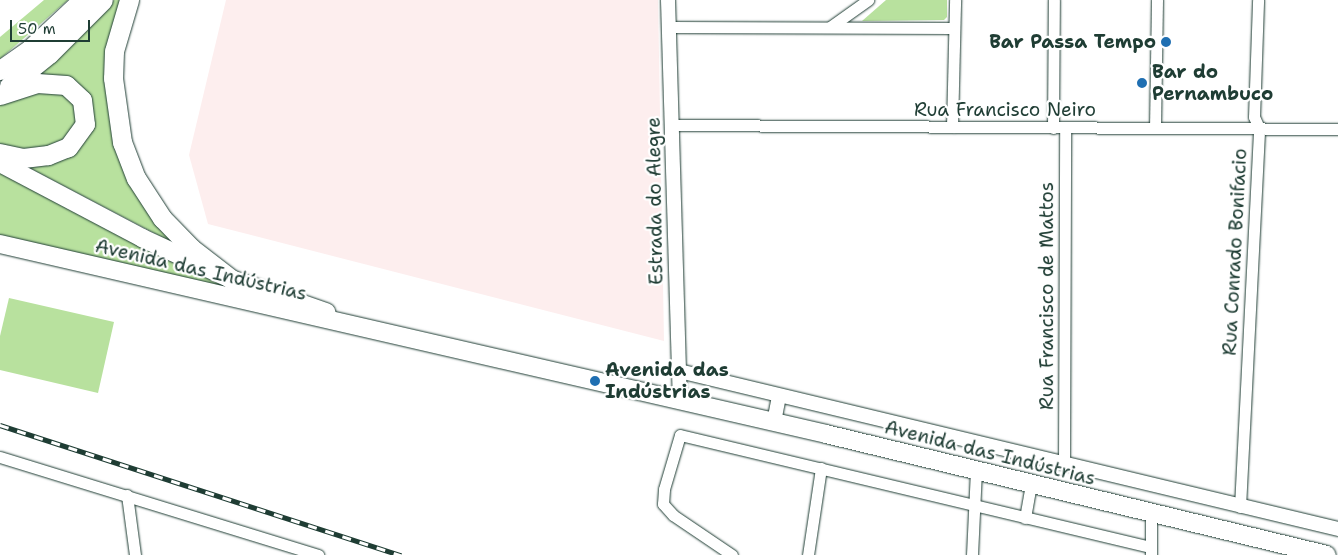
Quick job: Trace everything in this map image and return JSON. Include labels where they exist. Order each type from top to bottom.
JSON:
[{"type":"highway","points":[[0,70],[30,49],[82,0]]},
{"type":"highway","points":[[0,94],[49,54],[103,0]]},
{"type":"highway","points":[[129,0],[114,51],[113,78],[122,142],[136,178],[162,218],[191,248],[231,279]]},
{"type":"highway","points":[[0,94],[37,83],[66,85],[82,100],[85,124],[68,147],[48,155],[23,158],[0,153]]},
{"type":"main road","points":[[0,163],[142,238],[231,279],[384,332]]},
{"type":"main road","name":"Avenida das Indústrias","points":[[0,244],[331,323],[384,332],[774,422],[1151,515],[1327,555]]},
{"type":"street","points":[[668,4],[680,0]]},
{"type":"street","points":[[830,27],[868,0]]},
{"type":"street","points":[[952,127],[954,0]]},
{"type":"street","points":[[1053,128],[1054,0]]},
{"type":"street","points":[[1155,128],[1157,0]]},
{"type":"street","name":"Rua Conrado Bonifacio","points":[[1240,507],[1259,128],[1254,117],[1258,0]]},
{"type":"street","name":"Estrada do Alegre","points":[[668,4],[680,400]]},
{"type":"street","points":[[669,27],[954,28]]},
{"type":"street","name":"Rua Francisco Neiro","points":[[672,125],[1338,129]]},
{"type":"street","name":"Rua Francisco de Mattos","points":[[1064,464],[1065,128]]},
{"type":"street","name":"Avenida das Indústrias","points":[[679,371],[1338,529]]},
{"type":"street","points":[[774,422],[779,396]]},
{"type":"street","points":[[732,555],[673,515],[663,504],[664,489],[680,435],[1025,518],[1151,551],[1151,515]]},
{"type":"street","points":[[0,457],[318,555]]},
{"type":"street","points":[[808,555],[821,468]]},
{"type":"street","points":[[972,555],[976,471]]},
{"type":"street","points":[[1025,518],[1031,485]]},
{"type":"street","points":[[127,495],[135,555]]},
{"type":"shaded area","points":[[226,0],[658,0],[664,341],[208,224],[189,155]]},
{"type":"green space","points":[[44,0],[68,0],[0,59],[0,37]]},
{"type":"green space","points":[[114,0],[123,0],[110,112],[177,245],[14,160],[71,150],[86,93],[32,78]]},
{"type":"green space","points":[[886,0],[947,0],[947,17],[944,20],[862,21]]},
{"type":"green space","points":[[28,91],[63,92],[73,100],[77,125],[65,141],[30,151],[0,145],[0,104]]},
{"type":"green space","points":[[0,168],[273,298],[0,236]]},
{"type":"green space","points":[[9,298],[114,322],[98,393],[0,370],[0,336]]},
{"type":"railway","points":[[0,425],[401,555]]},
{"type":"place","name":"Bar Passa Tempo","points":[[1166,42]]},
{"type":"place","name":"Bar do Pernambuco","points":[[1142,83]]},
{"type":"place","name":"Avenida das Indústrias","points":[[595,381]]}]
